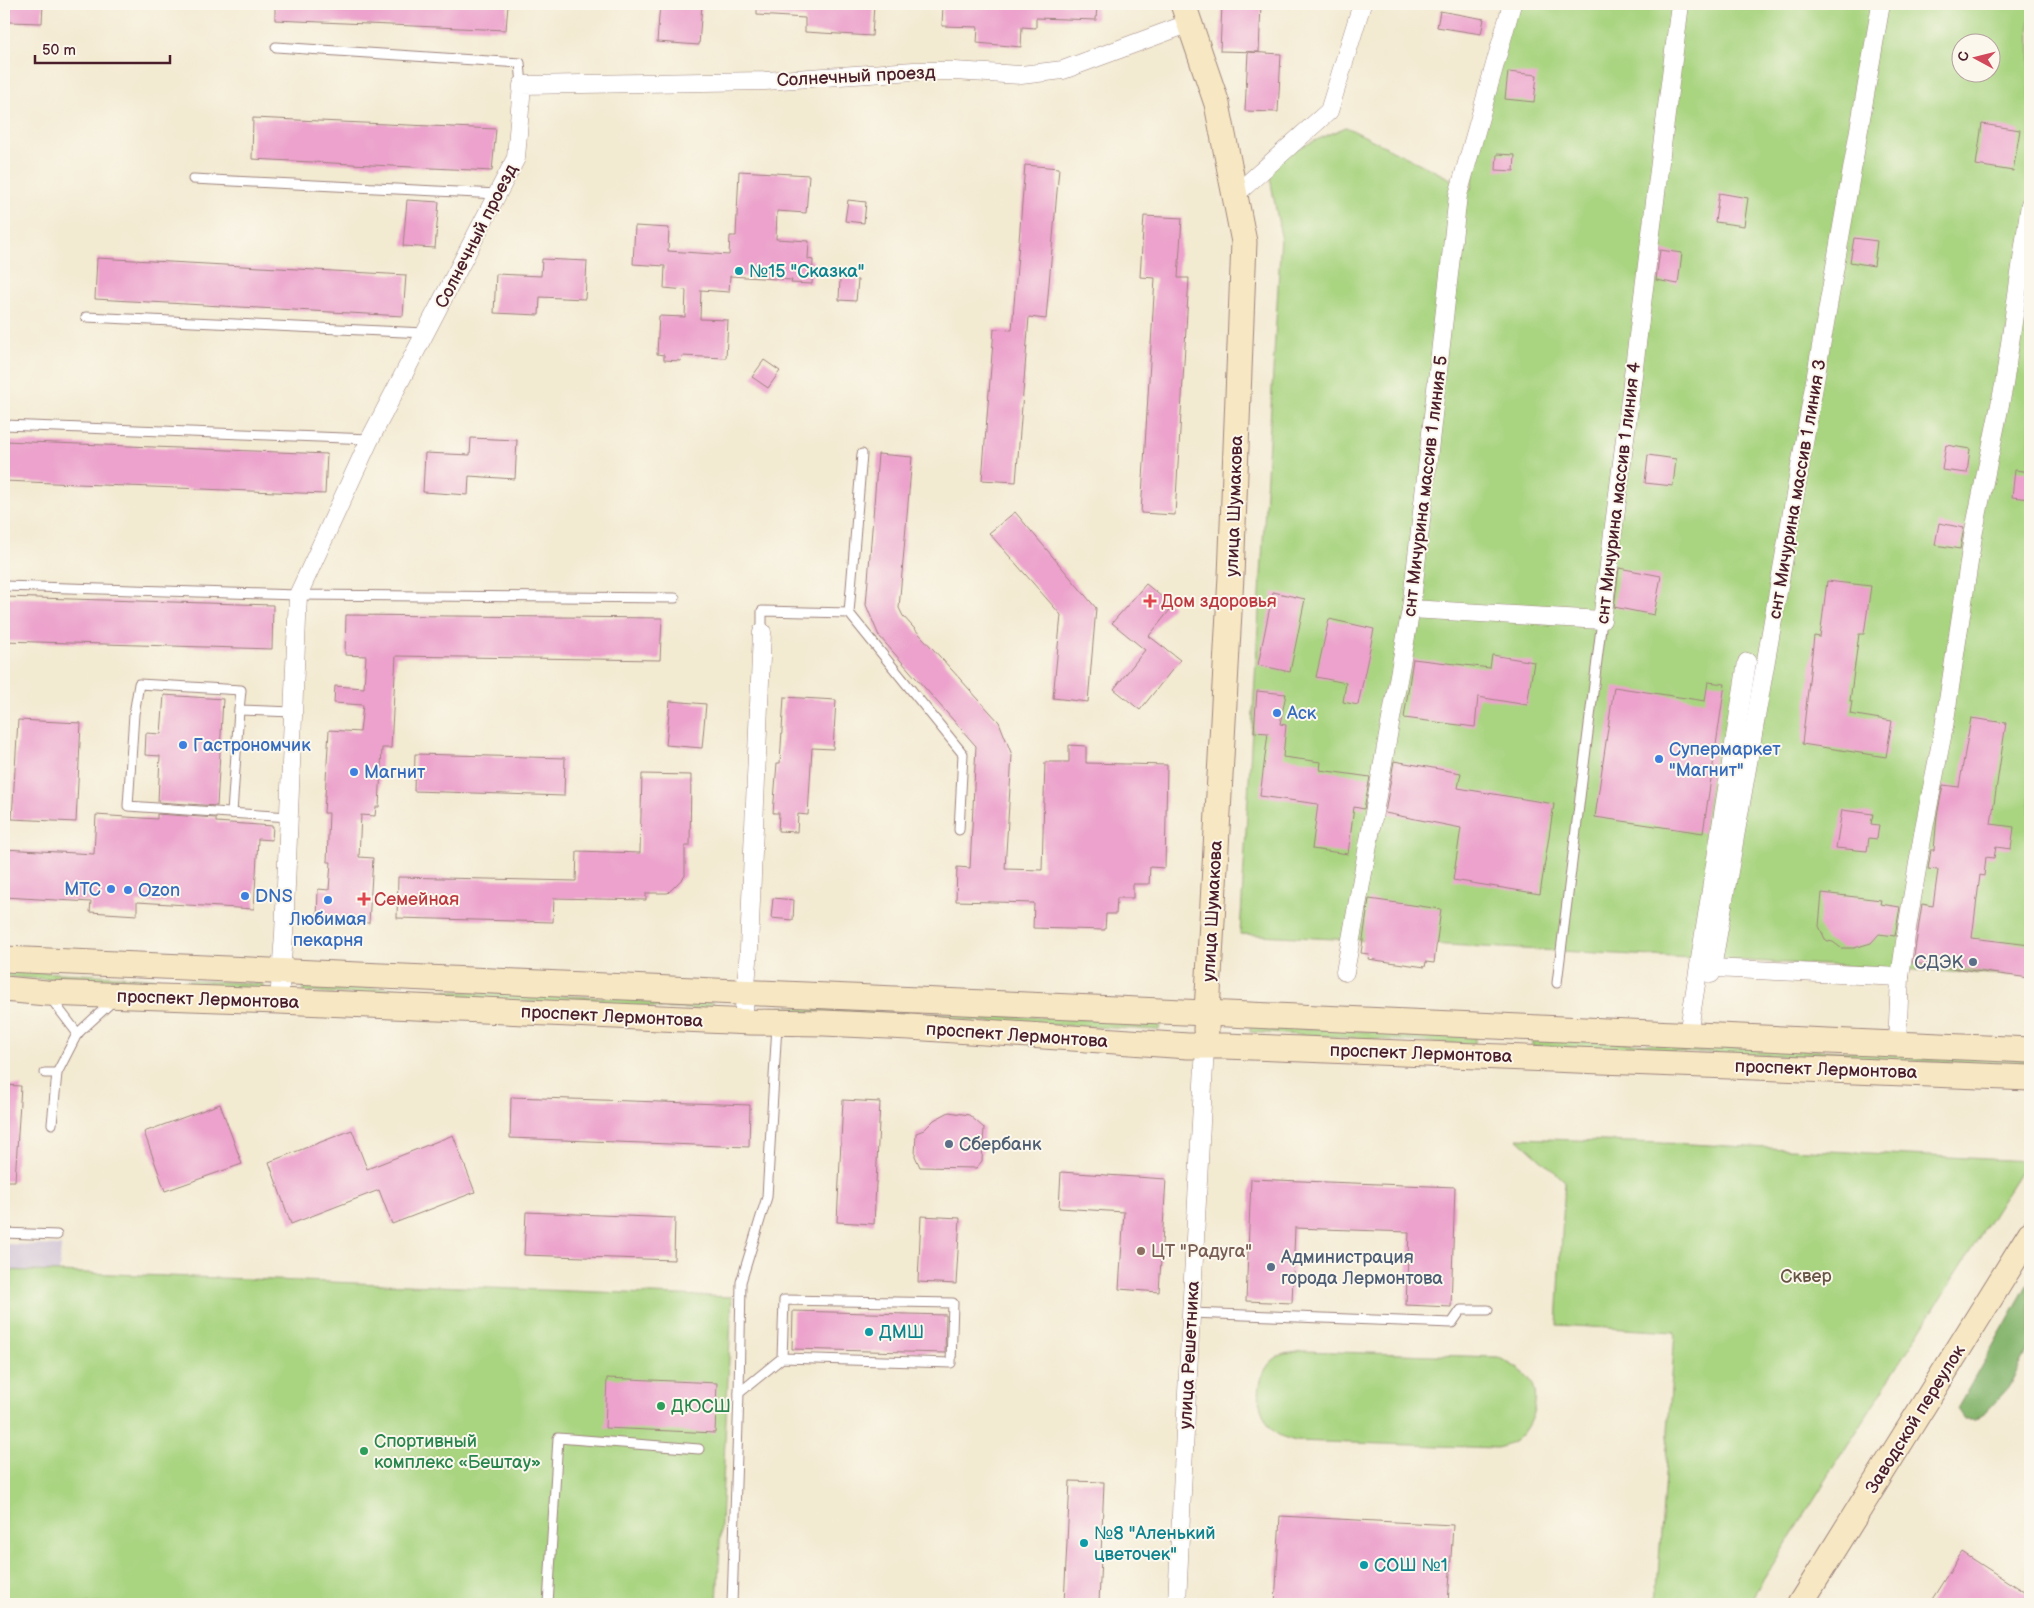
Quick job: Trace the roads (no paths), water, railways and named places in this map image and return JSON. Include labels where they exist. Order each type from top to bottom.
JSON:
[{"type":"street","points":[[1235,195],[1329,111],[1362,4]]},
{"type":"street","name":"снт Мичурина массив 1 линия 5","points":[[1345,972],[1411,609],[1458,195],[1512,4]]},
{"type":"street","name":"снт Мичурина массив 1 линия 4","points":[[1602,620],[1680,4]]},
{"type":"street","name":"снт Мичурина массив 1 линия 3","points":[[1881,4],[1712,971],[1900,977]]},
{"type":"street","name":"улица Шумакова","points":[[1186,13],[1217,104],[1244,242],[1231,576],[1205,1046]]},
{"type":"street","name":"Солнечный проезд","points":[[279,1001],[298,595],[370,439],[516,158],[522,85],[765,81],[914,71],[1021,75],[1063,70],[1186,13]]},
{"type":"street","points":[[1898,1044],[1900,977],[1924,828],[1944,726],[1973,536],[2004,385],[2030,204]]},
{"type":"street","points":[[1411,609],[1602,620]]},
{"type":"street","points":[[743,1021],[746,992],[762,632]]},
{"type":"street","points":[[1688,1035],[1747,662]]},
{"type":"street","name":"проспект Лермонтова","points":[[4,959],[2030,1050]]},
{"type":"street","name":"проспект Лермонтова","points":[[4,989],[46,993],[910,1028],[1205,1046],[1462,1054],[2030,1078]]},
{"type":"street","name":"улица Решетника","points":[[1177,1604],[1205,1046]]},
{"type":"street","name":"Заводской переулок","points":[[1800,1604],[2030,1234]]},
{"type":"lane","points":[[276,46],[520,62],[522,85]]},
{"type":"lane","points":[[193,179],[498,194]]},
{"type":"lane","points":[[86,317],[425,333]]},
{"type":"lane","points":[[4,425],[370,439]]},
{"type":"lane","points":[[862,454],[849,613],[963,754],[959,830]]},
{"type":"lane","points":[[4,586],[298,595],[675,598]]},
{"type":"lane","points":[[762,632],[762,611],[849,613]]},
{"type":"lane","name":"снт Мичурина массив 1 линия 4","points":[[1557,983],[1602,620]]},
{"type":"lane","points":[[232,813],[241,690],[139,684],[134,714],[128,806],[289,818]]},
{"type":"lane","points":[[239,710],[293,712]]},
{"type":"lane","points":[[46,993],[78,1034]]},
{"type":"lane","points":[[52,1124],[58,1072],[78,1034],[119,996]]},
{"type":"lane","points":[[732,1604],[741,1282],[767,1197],[777,1022]]},
{"type":"lane","points":[[45,1073],[58,1072]]},
{"type":"lane","points":[[4,1233],[56,1235]]},
{"type":"lane","points":[[739,1393],[782,1358],[951,1363],[953,1303],[784,1300],[782,1358]]},
{"type":"lane","points":[[1191,1313],[1452,1322],[1461,1310],[1488,1310]]},
{"type":"lane","points":[[548,1604],[558,1438],[699,1449]]},
{"type":"place","name":"№15 \"Сказка\"","points":[[739,271]]},
{"type":"place","name":"Дом здоровья","points":[[1150,601]]},
{"type":"place","name":"Аск","points":[[1277,713]]},
{"type":"place","name":"Гастрономчик","points":[[183,745]]},
{"type":"place","name":"Супермаркет \"Магнит\"","points":[[1659,759]]},
{"type":"place","name":"Магнит","points":[[354,772]]},
{"type":"place","name":"МТС","points":[[111,889]]},
{"type":"place","name":"Ozon","points":[[128,890]]},
{"type":"place","name":"DNS","points":[[245,896]]},
{"type":"place","name":"Семейная","points":[[364,899]]},
{"type":"place","name":"Любимая пекарня","points":[[328,900]]},
{"type":"place","name":"СДЭК","points":[[1973,962]]},
{"type":"place","name":"Сбербанк","points":[[949,1144]]},
{"type":"place","name":"ЦТ \"Радуга\"","points":[[1141,1251]]},
{"type":"place","name":"Администрация города Лермонтова","points":[[1271,1267]]},
{"type":"place","name":"ДМШ","points":[[869,1332]]},
{"type":"place","name":"ДЮСШ","points":[[661,1406]]},
{"type":"place","name":"Спортивный комплекс «Бештау»","points":[[364,1451]]},
{"type":"place","name":"№8 \"Аленький цветочек\"","points":[[1084,1543]]},
{"type":"place","name":"СОШ №1","points":[[1364,1565]]},
{"type":"park label","name":"Сквер","points":[[1806,1276]]}]
